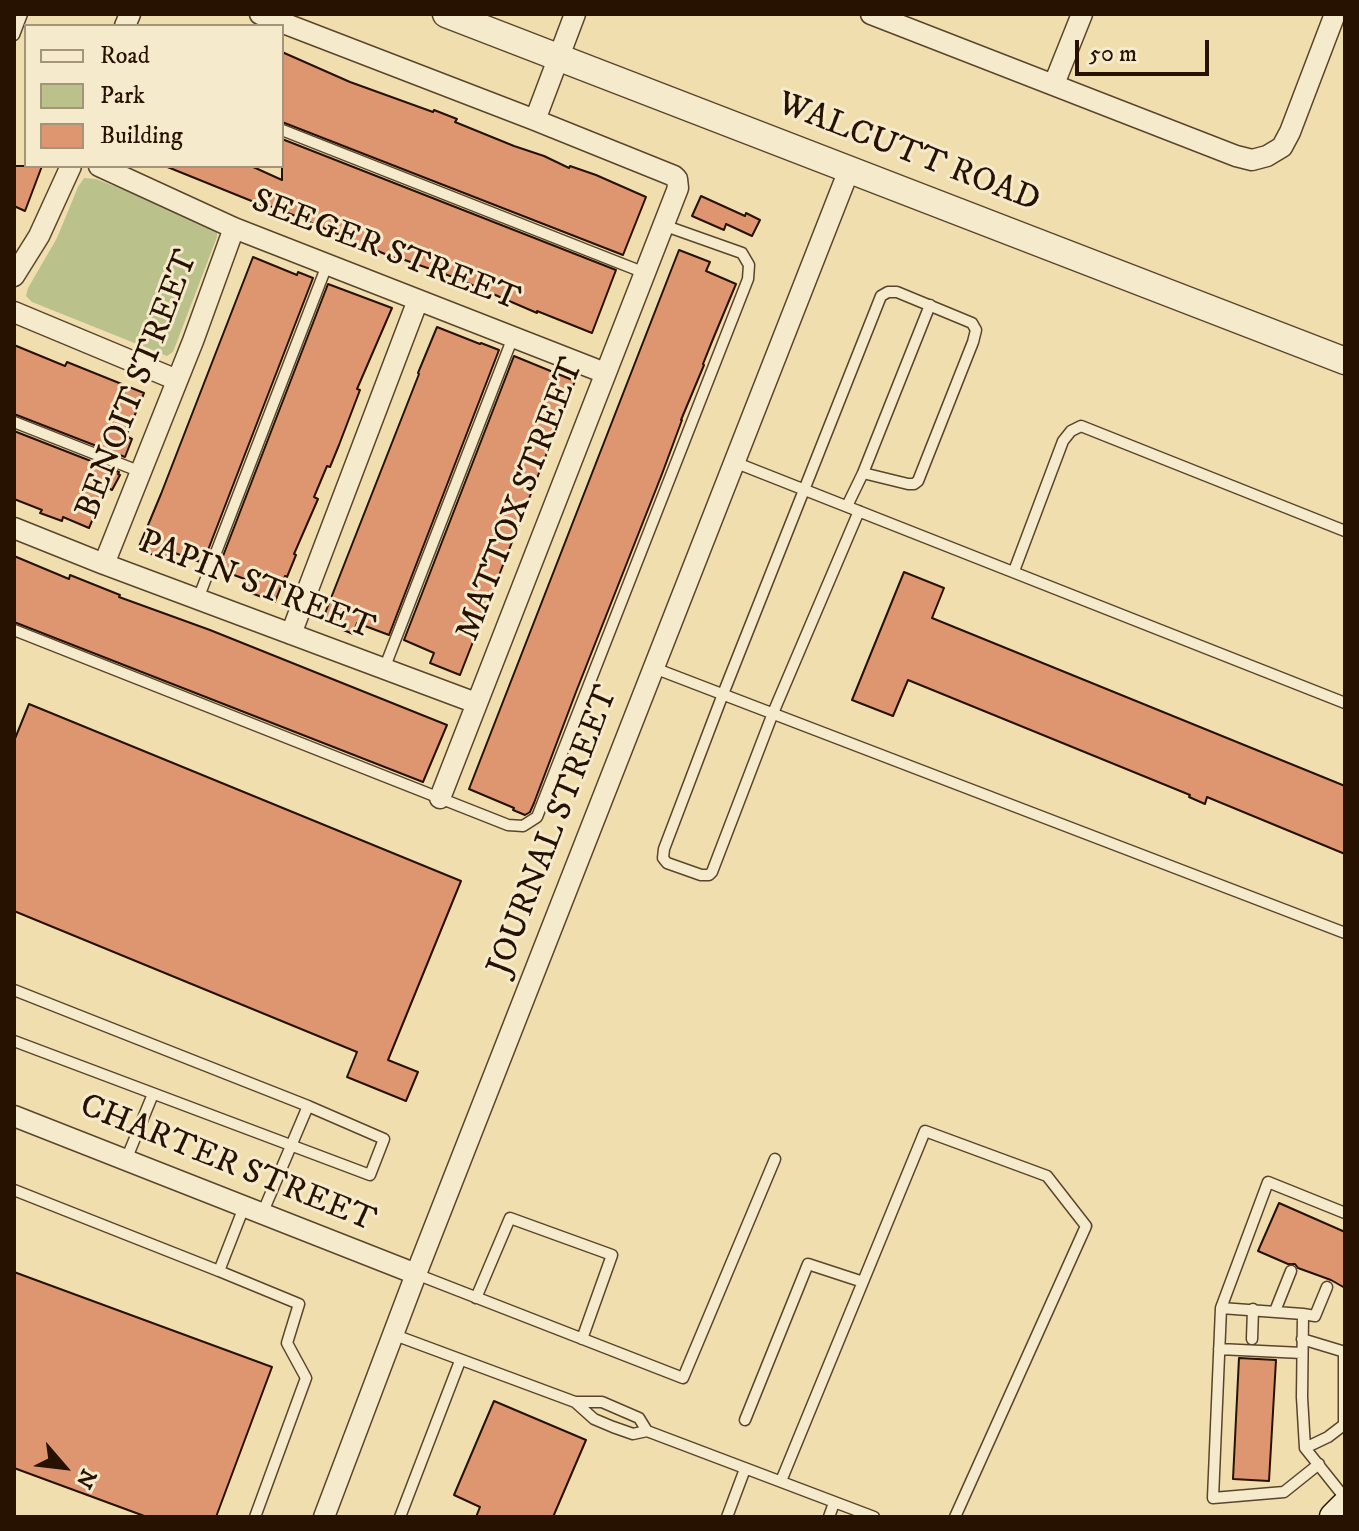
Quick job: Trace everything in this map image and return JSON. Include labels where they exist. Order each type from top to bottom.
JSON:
[{"type":"main road","points":[[1334,1517],[1345,1506]]},
{"type":"street","name":"MATTOX STREET","points":[[260,14],[535,120],[677,179],[678,188],[440,798]]},
{"type":"street","name":"WALCUTT ROAD","points":[[446,14],[1345,361]]},
{"type":"street","points":[[535,120],[575,14]]},
{"type":"street","points":[[871,14],[1252,160],[1282,147],[1335,14]]},
{"type":"street","points":[[1054,84],[1082,14]]},
{"type":"street","points":[[14,276],[39,236],[70,168]]},
{"type":"street","name":"SEEGER STREET","points":[[103,168],[234,228],[605,373]]},
{"type":"street","name":"JOURNAL STREET","points":[[324,1517],[392,1334],[849,170]]},
{"type":"street","name":"BENOIT STREET","points":[[104,564],[234,228]]},
{"type":"street","points":[[291,634],[418,300]]},
{"type":"street","points":[[14,312],[177,380]]},
{"type":"street","name":"PAPIN STREET","points":[[14,528],[476,703]]},
{"type":"street","name":"CHARTER STREET","points":[[14,1116],[416,1274]]},
{"type":"lane","points":[[14,35],[22,14]]},
{"type":"lane","points":[[284,131],[645,273]]},
{"type":"lane","points":[[14,630],[508,825],[523,826],[537,817],[748,279],[749,265],[742,253],[663,225]]},
{"type":"lane","points":[[198,599],[327,265]]},
{"type":"lane","points":[[859,511],[773,713],[712,872],[701,875],[667,863],[663,858],[664,849],[881,296],[897,292],[972,323],[976,330],[918,481],[908,484],[863,473]]},
{"type":"lane","points":[[847,506],[930,305]]},
{"type":"lane","points":[[384,669],[513,337]]},
{"type":"lane","points":[[14,422],[141,472]]},
{"type":"lane","points":[[1014,571],[1063,441],[1071,431],[1081,426],[1345,531]]},
{"type":"lane","points":[[734,462],[1345,703]]},
{"type":"lane","points":[[654,668],[1345,933]]},
{"type":"lane","points":[[14,990],[384,1139],[370,1175],[14,1041]]},
{"type":"lane","points":[[126,1160],[153,1094]]},
{"type":"lane","points":[[219,1271],[293,1145],[308,1106]]},
{"type":"lane","points":[[781,1481],[925,1131],[1047,1176],[1086,1226],[955,1517]]},
{"type":"lane","points":[[416,1274],[683,1378],[775,1159]]},
{"type":"lane","points":[[1319,1464],[1284,1492],[1213,1498],[1221,1308],[1268,1182],[1345,1213]]},
{"type":"lane","points":[[14,1190],[299,1304],[287,1343],[306,1378],[255,1517]]},
{"type":"lane","points":[[476,1298],[510,1218],[612,1255],[582,1339]]},
{"type":"lane","points":[[745,1420],[808,1264],[863,1282]]},
{"type":"lane","points":[[1275,1311],[1291,1271]]},
{"type":"lane","points":[[1221,1308],[1315,1316],[1327,1287]]},
{"type":"lane","points":[[1252,1339],[1253,1309]]},
{"type":"lane","points":[[1303,1314],[1305,1448],[1345,1498]]},
{"type":"lane","points":[[392,1334],[575,1402],[602,1402],[639,1418],[647,1431]]},
{"type":"lane","points":[[1302,1339],[1344,1352],[1338,1371],[1338,1396],[1344,1424],[1328,1437],[1305,1448]]},
{"type":"lane","points":[[1219,1349],[1302,1353]]},
{"type":"lane","points":[[400,1517],[460,1361]]},
{"type":"lane","points":[[1302,1371],[1315,1371]]},
{"type":"lane","points":[[1302,1397],[1315,1396]]},
{"type":"lane","points":[[575,1402],[594,1419],[613,1427],[633,1434],[647,1431],[874,1517]]},
{"type":"lane","points":[[727,1517],[745,1469]]},
{"type":"lane","points":[[829,1517],[834,1503]]},
{"type":"green space","points":[[84,178],[96,179],[211,224],[217,230],[173,352],[167,356],[32,302],[26,296]]},
{"type":"building","points":[[284,53],[350,82],[434,110],[457,119],[455,122],[646,197],[623,255],[284,123]]},
{"type":"building","points":[[284,140],[616,270],[592,333],[170,168],[255,168],[282,180]]},
{"type":"building","points":[[14,166],[41,168],[25,211],[14,206]]},
{"type":"building","points":[[701,196],[760,220],[752,236],[726,224],[724,230],[692,216]]},
{"type":"building","points":[[679,250],[710,262],[706,271],[736,284],[534,803],[525,815],[469,789]]},
{"type":"building","points":[[253,257],[297,275],[298,272],[313,278],[203,563],[172,552],[169,561],[138,549]]},
{"type":"building","points":[[328,284],[392,308],[357,389],[360,390],[330,467],[327,466],[314,497],[318,499],[275,602],[246,591],[250,581],[218,569]]},
{"type":"building","points":[[437,327],[499,350],[389,635],[357,623],[353,634],[322,621]]},
{"type":"building","points":[[14,345],[65,366],[67,362],[144,393],[126,436],[132,439],[125,457],[14,414]]},
{"type":"building","points":[[514,356],[575,381],[460,675],[430,663],[434,653],[404,640]]},
{"type":"building","points":[[14,431],[119,472],[112,490],[106,487],[89,528],[63,517],[62,521],[40,513],[42,510],[14,499]]},
{"type":"building","points":[[14,556],[69,579],[70,575],[447,725],[423,782],[14,622]]},
{"type":"building","points":[[904,572],[944,588],[932,618],[1345,786],[1345,854],[1207,797],[1205,804],[1190,795],[908,680],[893,716],[852,700]]},
{"type":"building","points":[[29,704],[461,881],[388,1060],[418,1072],[406,1101],[347,1077],[357,1052],[14,911],[14,741]]},
{"type":"building","points":[[1279,1203],[1345,1232],[1345,1288],[1295,1264],[1258,1251]]},
{"type":"building","points":[[14,1272],[272,1367],[216,1517],[147,1517],[14,1468]]},
{"type":"building","points":[[1239,1358],[1276,1360],[1269,1481],[1233,1479]]},
{"type":"building","points":[[494,1401],[586,1440],[553,1517],[476,1517],[480,1507],[454,1495]]}]
